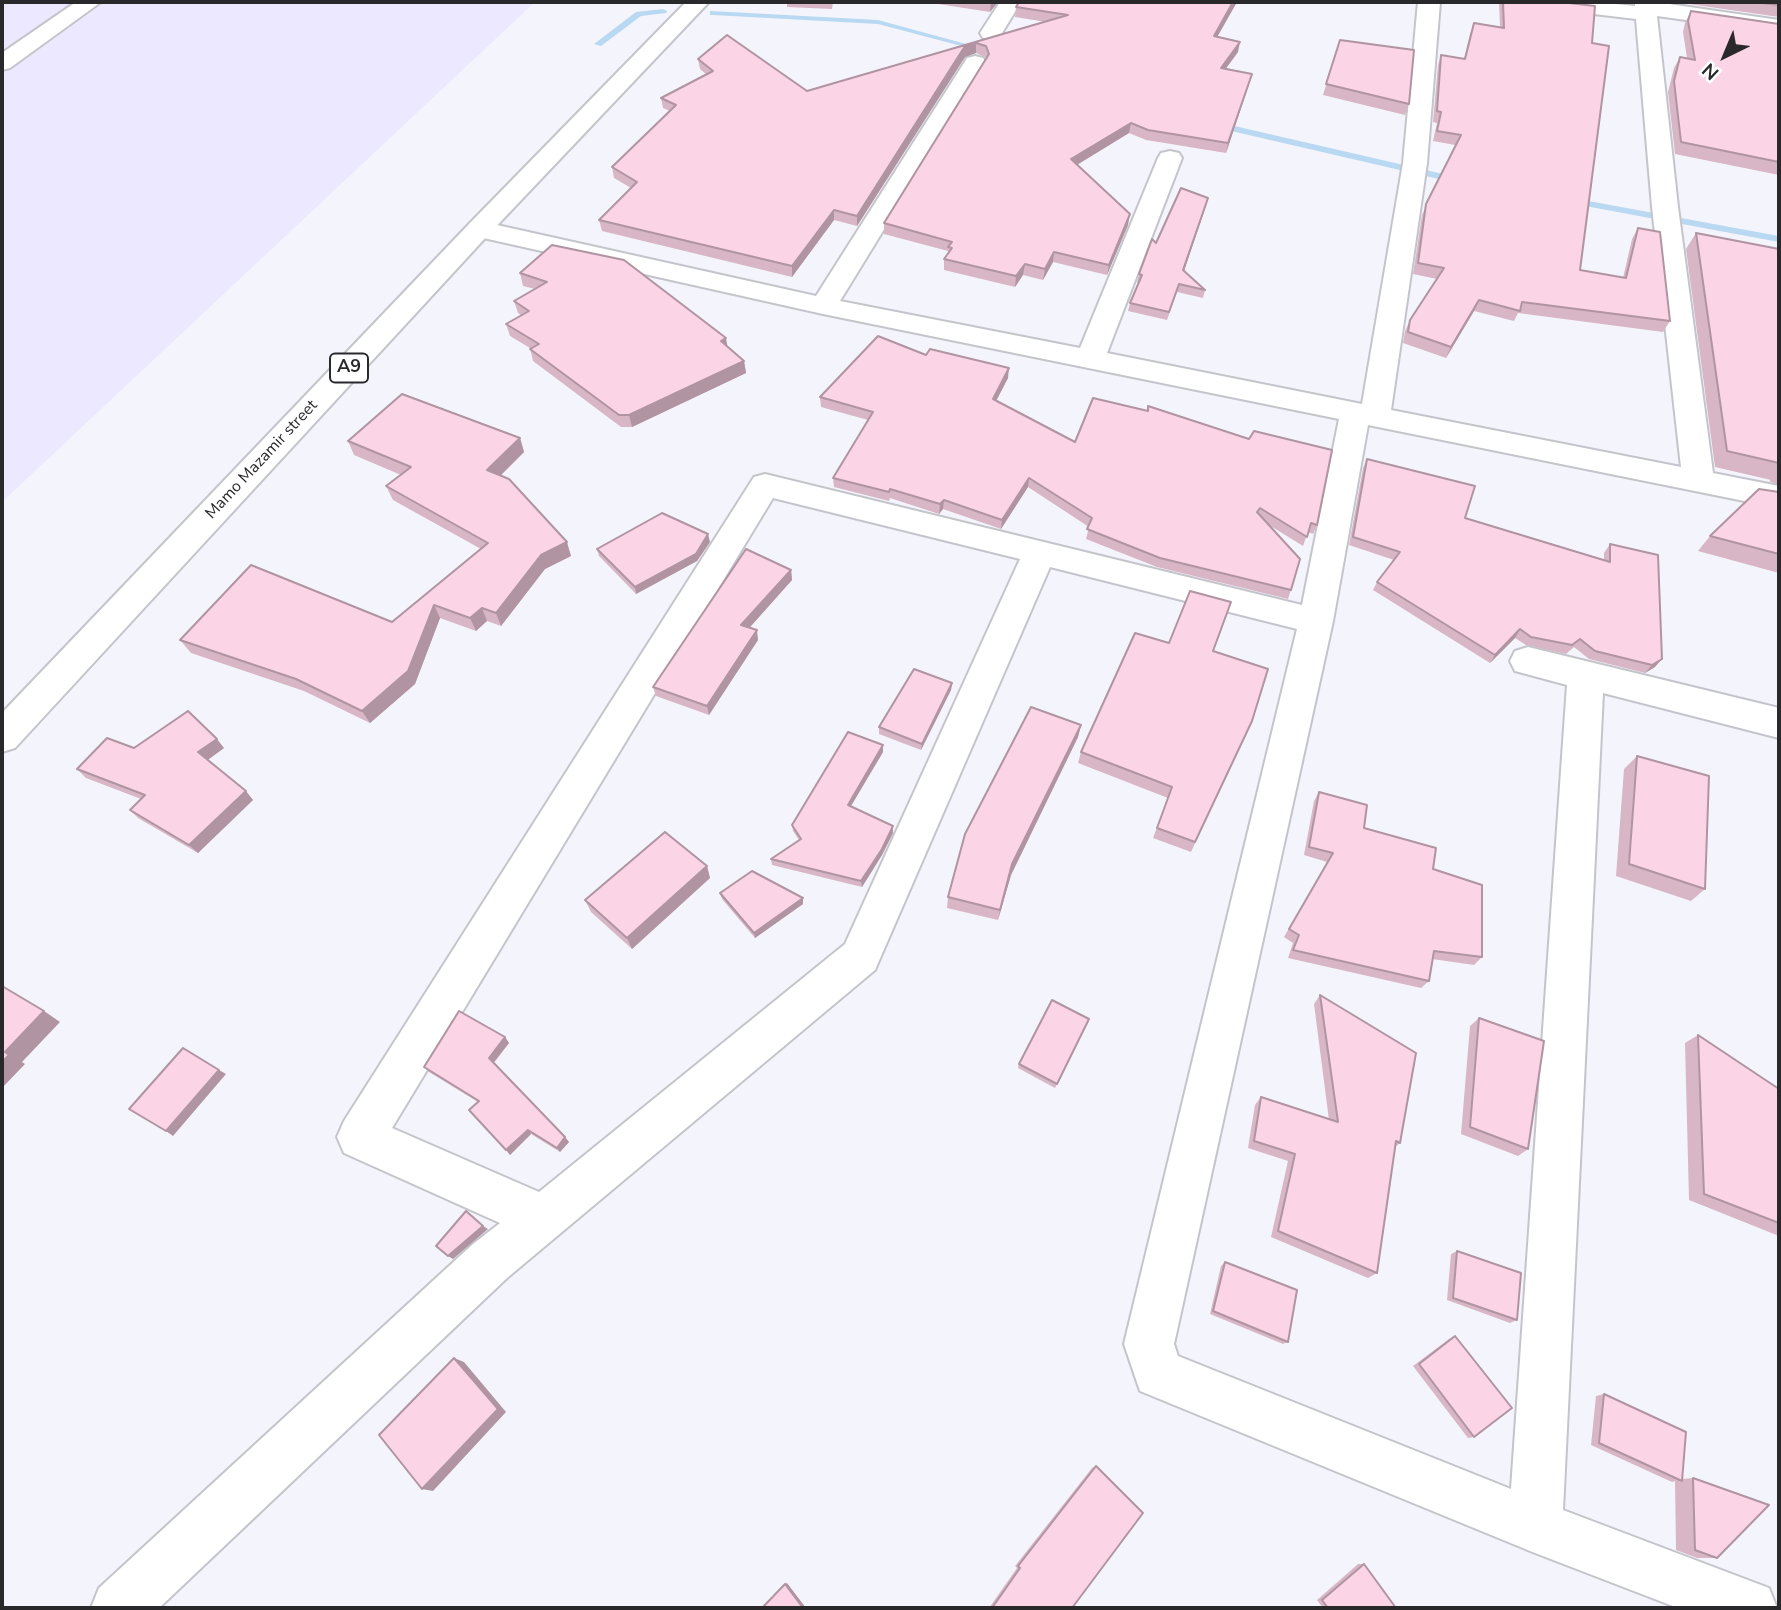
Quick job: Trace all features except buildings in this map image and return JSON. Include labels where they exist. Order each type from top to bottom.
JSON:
[{"type":"street","points":[[2,63],[90,2]]},
{"type":"street","name":"Mamo Mazamir street","points":[[2,737],[479,229],[698,2]]},
{"type":"street","points":[[991,33],[1010,2]]},
{"type":"street","points":[[1429,2],[1414,173],[1365,414],[1149,1344],[1158,1373],[1535,1526],[1749,1608]]},
{"type":"street","points":[[1543,2],[1767,17]]},
{"type":"street","points":[[1646,8],[1666,219],[1698,480]]},
{"type":"street","points":[[823,306],[975,63]]},
{"type":"street","points":[[1090,359],[1170,158]]},
{"type":"street","points":[[479,229],[823,306],[1779,497]]},
{"type":"street","points":[[544,1218],[360,1137],[765,485],[1316,621]]},
{"type":"street","points":[[119,1608],[480,1271],[860,957],[1040,552]]},
{"type":"street","points":[[1528,661],[1779,723]]},
{"type":"street","points":[[1535,1526],[1586,675]]},
{"type":"shaded area","points":[[2,2],[535,2],[2,502]]},
{"type":"waterway","points":[[598,44],[639,14],[663,11]]},
{"type":"waterway","points":[[713,13],[878,22],[984,50]]},
{"type":"waterway","points":[[1217,125],[1456,180]]},
{"type":"waterway","points":[[1572,201],[1779,239]]}]
